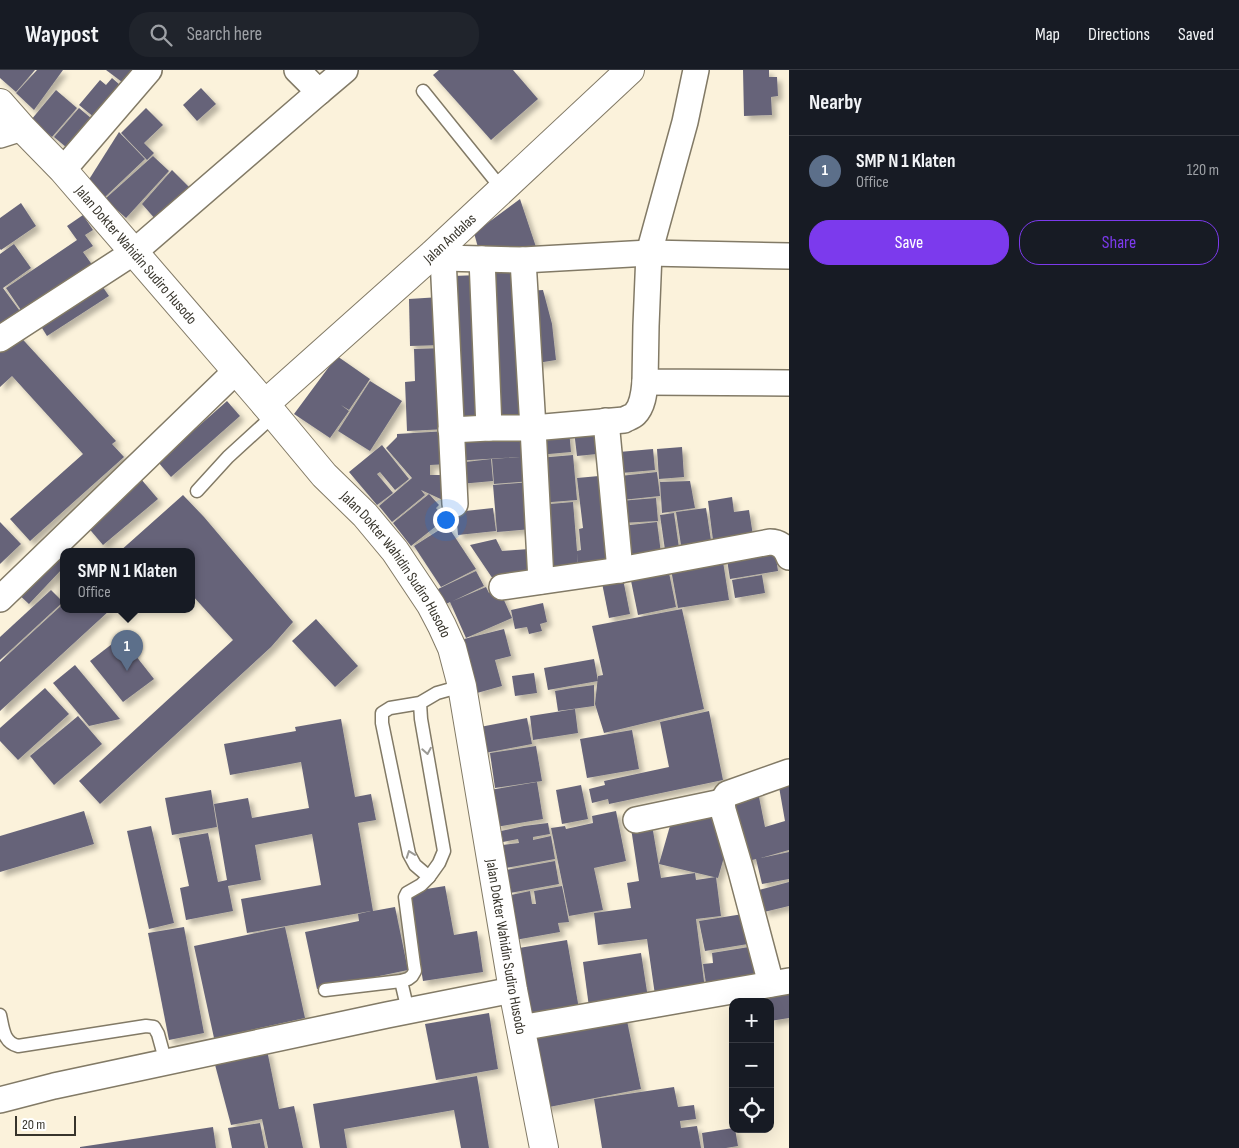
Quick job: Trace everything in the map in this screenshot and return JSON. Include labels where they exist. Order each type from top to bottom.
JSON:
[{"type":"main road","name":"Jalan Andalas","points":[[270,409],[438,256],[502,189],[630,70]]},
{"type":"main road","name":"Jalan Dokter Wahidin Sudiro Husodo","points":[[0,102],[11,132],[63,170],[237,370],[324,475],[365,514],[395,551],[431,605],[442,626],[452,648],[462,686],[513,990],[544,1148]]},
{"type":"street","points":[[63,170],[149,70]]},
{"type":"street","points":[[297,70],[319,92]]},
{"type":"street","points":[[0,339],[134,252],[345,70]]},
{"type":"street","points":[[451,430],[533,428],[606,420],[624,420],[634,415],[644,396],[648,253],[685,122],[696,70]]},
{"type":"street","points":[[455,504],[438,256],[482,260],[523,260],[648,253],[789,256]]},
{"type":"street","points":[[482,260],[489,428]]},
{"type":"street","points":[[523,260],[541,581]]},
{"type":"street","points":[[0,599],[237,370]]},
{"type":"street","points":[[645,382],[789,383]]},
{"type":"street","points":[[606,420],[620,570]]},
{"type":"street","points":[[502,587],[620,570],[770,542],[780,544],[787,551],[789,557]]},
{"type":"street","points":[[520,1028],[780,982],[741,871],[722,802],[727,794],[789,772]]},
{"type":"street","points":[[636,820],[722,802]]},
{"type":"street","points":[[0,1100],[54,1086],[513,990]]},
{"type":"lane","points":[[423,91],[502,189]]},
{"type":"lane","points":[[196,491],[270,409]]},
{"type":"lane","points":[[429,877],[415,865],[409,854],[382,723],[382,713],[390,708],[420,702],[437,693],[462,686]]},
{"type":"lane","points":[[324,990],[402,981],[412,976],[415,971],[404,897],[429,877],[439,863],[444,851],[420,702]]},
{"type":"lane","points":[[402,981],[408,1011]]},
{"type":"lane","points":[[0,1015],[8,1042],[18,1046],[146,1026],[154,1027],[158,1034],[166,1063]]},
{"type":"building","points":[[0,70],[35,70],[16,92],[0,78]]},
{"type":"building","points":[[37,70],[63,70],[34,110],[16,93]]},
{"type":"building","points":[[106,70],[143,70],[130,88]]},
{"type":"building","points":[[439,70],[513,70],[538,99],[491,140],[433,75]]},
{"type":"building","points":[[743,70],[769,70],[769,77],[777,77],[778,96],[771,97],[772,115],[744,116]]},
{"type":"building","points":[[112,78],[127,91],[100,122],[79,105],[100,80],[106,85]]},
{"type":"building","points":[[201,88],[216,104],[197,121],[183,105]]},
{"type":"building","points":[[56,90],[77,108],[52,137],[31,120]]},
{"type":"building","points":[[79,108],[98,124],[73,153],[54,137]]},
{"type":"building","points":[[146,108],[163,125],[144,143],[154,153],[147,160],[121,133]]},
{"type":"building","points":[[119,132],[145,159],[104,198],[88,181]]},
{"type":"building","points":[[153,156],[169,171],[126,218],[105,199]]},
{"type":"building","points":[[172,170],[192,190],[157,221],[142,204]]},
{"type":"building","points":[[520,199],[537,250],[479,251],[474,233]]},
{"type":"building","points":[[21,203],[36,226],[1,250],[0,218]]},
{"type":"building","points":[[83,215],[93,230],[85,235],[93,246],[83,252],[93,266],[23,313],[6,288],[77,240],[67,226]]},
{"type":"building","points":[[14,244],[31,268],[3,288],[22,314],[0,329],[0,254]]},
{"type":"building","points":[[518,264],[526,422],[491,424],[485,266]]},
{"type":"building","points":[[479,275],[488,426],[454,427],[453,276]]},
{"type":"building","points":[[98,280],[109,296],[47,336],[37,320]]},
{"type":"building","points":[[543,290],[552,324],[556,360],[531,364],[525,291]]},
{"type":"building","points":[[440,297],[442,345],[410,346],[409,299]]},
{"type":"building","points":[[15,331],[116,441],[112,444],[124,457],[30,541],[10,519],[83,454],[12,376],[0,387],[0,346]]},
{"type":"building","points":[[444,348],[447,429],[407,431],[405,382],[415,381],[414,349]]},
{"type":"building","points":[[337,356],[370,379],[349,410],[341,405],[349,411],[330,438],[294,414]]},
{"type":"building","points":[[370,381],[402,401],[370,451],[338,431]]},
{"type":"building","points":[[227,401],[240,416],[171,477],[158,462]]},
{"type":"building","points":[[606,428],[618,566],[579,570],[577,553],[579,575],[543,578],[538,505],[573,502],[577,551],[581,550],[579,529],[583,528],[577,478],[599,476],[597,454],[577,456],[574,431]]},
{"type":"building","points":[[529,429],[532,481],[494,484],[492,459],[520,457],[454,461],[452,434]]},
{"type":"building","points":[[569,430],[571,452],[538,455],[536,434]]},
{"type":"building","points":[[447,431],[449,464],[430,465],[430,475],[443,475],[445,501],[421,490],[425,495],[392,522],[379,506],[412,478],[386,448],[397,437],[397,434]]},
{"type":"building","points":[[382,445],[409,479],[395,490],[380,472],[377,474],[393,493],[377,505],[349,472]]},
{"type":"building","points":[[682,447],[684,477],[659,479],[657,449]]},
{"type":"building","points":[[653,449],[655,470],[621,473],[619,452]]},
{"type":"building","points":[[573,455],[577,500],[539,503],[538,458]]},
{"type":"building","points":[[491,459],[493,481],[460,484],[457,463]]},
{"type":"building","points":[[657,472],[660,496],[622,500],[620,476]]},
{"type":"building","points":[[141,479],[158,499],[103,545],[86,525]]},
{"type":"building","points":[[690,481],[695,508],[662,513],[660,482]]},
{"type":"building","points":[[531,482],[532,529],[497,532],[493,485]]},
{"type":"building","points":[[429,494],[439,505],[436,508],[445,519],[411,546],[393,523]]},
{"type":"building","points":[[183,495],[293,622],[271,647],[100,804],[79,781],[233,640],[195,598],[195,548],[123,548]]},
{"type":"building","points":[[732,497],[734,512],[749,510],[754,542],[714,548],[708,501]]},
{"type":"building","points":[[656,498],[658,521],[621,523],[620,501]]},
{"type":"building","points":[[493,508],[496,531],[458,535],[456,512]]},
{"type":"building","points":[[706,508],[712,547],[682,552],[676,512]]},
{"type":"building","points":[[674,513],[679,548],[665,550],[660,515]]},
{"type":"building","points":[[0,522],[21,544],[0,564]]},
{"type":"building","points":[[657,522],[662,561],[625,566],[621,526]]},
{"type":"building","points":[[447,525],[476,569],[441,587],[414,546]]},
{"type":"building","points":[[496,539],[502,551],[529,549],[532,570],[514,572],[521,582],[497,585],[470,545]]},
{"type":"building","points":[[64,542],[71,548],[60,548],[60,571],[29,604],[16,592]]},
{"type":"building","points":[[774,545],[778,571],[730,579],[726,553]]},
{"type":"building","points":[[722,555],[729,600],[678,608],[670,564]]},
{"type":"building","points":[[668,568],[676,607],[638,615],[630,576]]},
{"type":"building","points":[[476,571],[484,586],[453,601],[486,587],[489,593],[499,589],[512,618],[466,638],[450,602],[446,604],[438,589]]},
{"type":"building","points":[[762,575],[765,593],[735,598],[732,580]]},
{"type":"building","points":[[623,579],[630,614],[609,618],[602,583]]},
{"type":"building","points":[[51,590],[60,599],[60,605],[0,660],[0,637]]},
{"type":"building","points":[[543,603],[547,622],[540,624],[542,631],[529,634],[527,627],[515,629],[511,610]]},
{"type":"building","points":[[60,607],[60,613],[107,613],[0,711],[0,662]]},
{"type":"building","points":[[682,609],[704,709],[604,733],[595,704],[598,676],[603,675],[592,626]]},
{"type":"building","points":[[316,619],[358,666],[335,687],[292,641]]},
{"type":"building","points":[[504,629],[511,656],[495,660],[502,686],[477,693],[464,639]]},
{"type":"building","points":[[121,637],[154,679],[123,702],[90,661]]},
{"type":"building","points":[[594,659],[598,681],[548,690],[544,668]]},
{"type":"building","points":[[75,665],[120,719],[89,726],[53,683]]},
{"type":"building","points":[[534,673],[537,693],[515,696],[512,676]]},
{"type":"building","points":[[594,685],[594,706],[558,711],[555,691]]},
{"type":"building","points":[[45,688],[69,714],[18,760],[0,741],[0,728]]},
{"type":"building","points":[[575,709],[578,733],[533,740],[530,716]]},
{"type":"building","points":[[709,711],[723,780],[609,804],[608,799],[592,803],[589,789],[605,785],[604,781],[669,767],[660,722]]},
{"type":"building","points":[[78,716],[102,744],[54,785],[30,756]]},
{"type":"building","points":[[527,718],[532,744],[485,753],[480,727]]},
{"type":"building","points":[[341,719],[355,797],[371,794],[376,820],[358,823],[373,911],[395,907],[408,970],[317,989],[305,932],[359,921],[358,914],[371,911],[247,933],[241,899],[321,885],[312,834],[255,845],[261,880],[228,886],[233,911],[186,920],[180,888],[189,886],[179,838],[208,833],[218,882],[227,880],[214,804],[248,798],[252,818],[309,808],[301,762],[230,775],[224,744],[296,731],[295,727]]},
{"type":"building","points":[[632,730],[639,769],[587,778],[580,739]]},
{"type":"building","points":[[536,746],[542,781],[495,788],[490,753]]},
{"type":"building","points":[[537,782],[543,819],[496,827],[490,790]]},
{"type":"building","points":[[789,783],[789,850],[761,858],[789,852],[789,879],[762,884],[756,859],[741,863],[727,796],[757,787],[765,827],[785,821],[779,787]]},
{"type":"building","points":[[581,785],[588,819],[562,824],[556,790]]},
{"type":"building","points":[[211,790],[217,827],[172,835],[165,798]]},
{"type":"building","points":[[84,811],[94,844],[0,872],[0,836]]},
{"type":"building","points":[[616,811],[626,861],[594,868],[603,910],[569,916],[551,828],[565,826],[566,829],[593,823],[592,816]]},
{"type":"building","points":[[674,812],[722,819],[728,843],[718,878],[659,864]]},
{"type":"building","points":[[548,823],[550,834],[533,837],[533,840],[551,836],[555,859],[506,868],[502,845],[519,843],[518,839],[503,842],[501,831]]},
{"type":"building","points":[[652,825],[661,878],[695,873],[696,880],[716,877],[721,916],[696,919],[705,989],[656,1002],[647,939],[598,945],[594,913],[631,908],[627,883],[639,881],[631,828]]},
{"type":"building","points":[[151,826],[174,923],[149,929],[127,831]]},
{"type":"building","points":[[555,861],[559,884],[510,893],[506,870]]},
{"type":"building","points":[[789,882],[789,906],[764,912],[759,890]]},
{"type":"building","points":[[445,886],[454,935],[477,931],[483,972],[423,981],[408,892]]},
{"type":"building","points":[[562,886],[569,922],[558,923],[560,932],[515,940],[510,909],[513,908],[511,895],[530,891],[532,904],[536,904],[534,891]]},
{"type":"building","points":[[743,914],[748,944],[705,951],[699,921]]},
{"type":"building","points":[[184,927],[204,1033],[169,1040],[148,933]]},
{"type":"building","points":[[285,927],[305,1018],[214,1038],[194,946]]},
{"type":"building","points":[[567,940],[579,1009],[530,1018],[519,948]]},
{"type":"building","points":[[755,946],[761,980],[707,990],[703,964],[713,963],[712,953]]},
{"type":"building","points":[[641,953],[648,998],[589,1007],[583,962]]},
{"type":"building","points":[[789,983],[789,1018],[774,1020],[774,998],[761,998],[760,988]]},
{"type":"building","points":[[625,1011],[641,1089],[544,1108],[528,1031]]},
{"type":"building","points":[[489,1013],[498,1069],[436,1080],[425,1024]]},
{"type":"building","points":[[267,1050],[279,1109],[294,1106],[303,1148],[268,1148],[262,1119],[231,1125],[214,1061]]},
{"type":"building","points":[[477,1076],[489,1148],[461,1148],[454,1110],[344,1129],[347,1148],[320,1148],[313,1104]]},
{"type":"building","points":[[674,1087],[678,1107],[694,1105],[696,1119],[680,1121],[681,1128],[697,1126],[701,1148],[602,1148],[594,1099]]},
{"type":"building","points":[[260,1123],[265,1148],[232,1148],[228,1128]]},
{"type":"building","points":[[213,1127],[216,1148],[80,1148],[80,1147]]},
{"type":"building","points":[[729,1129],[729,1133],[736,1133],[738,1146],[704,1148],[702,1133]]},
{"type":"place","name":"SMP N 1 Klaten","points":[[127,671]]}]
